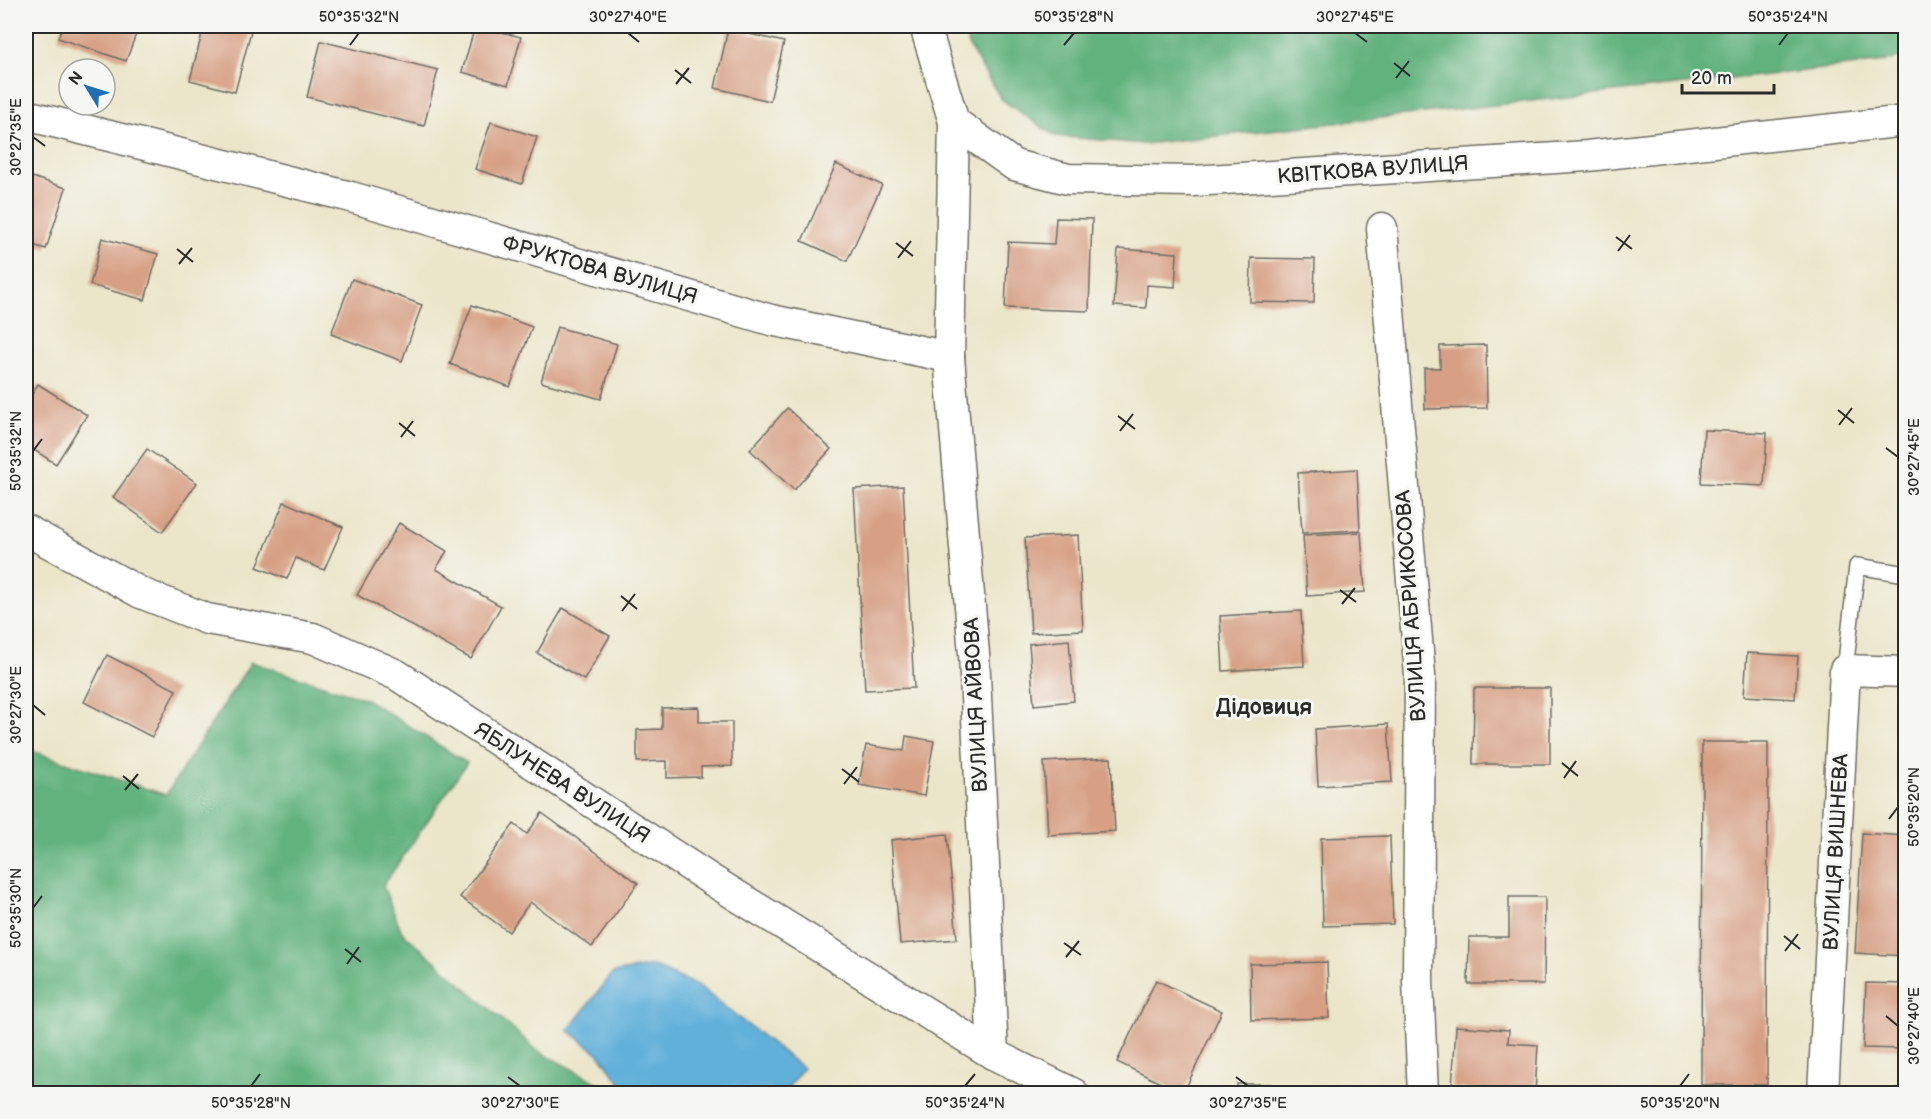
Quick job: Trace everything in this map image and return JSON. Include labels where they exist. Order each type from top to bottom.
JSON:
[{"type":"street","points":[[925,26],[954,122],[949,357]]},
{"type":"street","name":"ФРУКТОВА ВУЛИЦЯ","points":[[26,115],[351,197],[771,321],[949,357]]},
{"type":"street","name":"КВІТКОВА ВУЛИЦЯ","points":[[954,122],[1014,165],[1068,179],[1193,181],[1587,156],[1905,121]]},
{"type":"street","name":"ВУЛИЦЯ АБРИКОСОВА","points":[[1383,228],[1419,675],[1418,981],[1423,1094]]},
{"type":"street","name":"ВУЛИЦЯ АЙВОВА","points":[[949,357],[974,654],[993,1054]]},
{"type":"street","name":"ЯБЛУНЕВА ВУЛИЦЯ","points":[[26,530],[141,593],[207,619],[312,638],[397,675],[713,881],[993,1054],[1074,1094]]},
{"type":"street","points":[[1845,670],[1905,672]]},
{"type":"street","name":"ВУЛИЦЯ ВИШНЕВА","points":[[1823,1094],[1845,670]]},
{"type":"lane","points":[[1845,670],[1857,566],[1905,574]]},
{"type":"green space","points":[[965,26],[1905,26],[1906,56],[1885,62],[1144,144],[1055,136],[1001,99],[968,45]]},
{"type":"green space","points":[[251,662],[366,699],[467,763],[383,886],[402,932],[538,1051],[617,1093],[26,1093],[26,749],[166,795]]},
{"type":"water","points":[[653,966],[698,986],[803,1068],[784,1093],[628,1093],[599,1054],[568,1030],[613,973]]},
{"type":"building","points":[[63,26],[139,26],[126,61],[58,38]]},
{"type":"building","points":[[204,26],[229,26],[251,31],[235,92],[190,80]]},
{"type":"building","points":[[475,26],[521,37],[508,85],[462,72]]},
{"type":"building","points":[[728,29],[784,42],[770,101],[715,88]]},
{"type":"building","points":[[321,41],[438,70],[424,126],[307,97]]},
{"type":"building","points":[[491,122],[537,137],[522,184],[475,169]]},
{"type":"building","points":[[836,164],[882,185],[847,261],[802,241]]},
{"type":"building","points":[[26,175],[66,188],[46,249],[26,243]]},
{"type":"building","points":[[1056,218],[1092,219],[1089,311],[1005,308],[1008,242],[1054,244]]},
{"type":"building","points":[[102,238],[158,254],[145,300],[90,285]]},
{"type":"building","points":[[1118,249],[1177,253],[1175,287],[1147,285],[1146,308],[1114,306]]},
{"type":"building","points":[[1251,258],[1315,259],[1314,303],[1250,302]]},
{"type":"building","points":[[352,279],[422,305],[402,361],[331,334]]},
{"type":"building","points":[[472,305],[532,327],[510,387],[450,364]]},
{"type":"building","points":[[557,327],[617,344],[601,399],[541,382]]},
{"type":"building","points":[[1486,345],[1487,408],[1425,409],[1424,368],[1440,368],[1440,346]]},
{"type":"building","points":[[38,384],[87,415],[56,464],[26,445],[26,404]]},
{"type":"building","points":[[787,408],[831,449],[794,490],[750,450]]},
{"type":"building","points":[[1704,430],[1767,433],[1764,486],[1701,483]]},
{"type":"building","points":[[147,449],[197,483],[162,532],[113,497]]},
{"type":"building","points":[[1357,469],[1360,530],[1302,533],[1298,473]]},
{"type":"building","points":[[903,486],[914,688],[865,690],[854,489]]},
{"type":"building","points":[[284,502],[343,527],[324,570],[296,558],[287,579],[257,567]]},
{"type":"building","points":[[399,523],[447,551],[436,569],[501,606],[471,659],[357,595]]},
{"type":"building","points":[[1361,532],[1365,592],[1307,596],[1303,535]]},
{"type":"building","points":[[1078,535],[1083,630],[1031,633],[1025,538]]},
{"type":"building","points":[[563,608],[610,636],[584,680],[537,653]]},
{"type":"building","points":[[1301,611],[1304,666],[1223,671],[1220,616]]},
{"type":"building","points":[[1069,640],[1074,701],[1034,705],[1029,644]]},
{"type":"building","points":[[1747,653],[1798,656],[1795,699],[1744,696]]},
{"type":"building","points":[[107,655],[176,690],[152,737],[84,702]]},
{"type":"building","points":[[1474,688],[1550,688],[1550,764],[1473,764]]},
{"type":"building","points":[[699,707],[699,722],[732,722],[732,766],[701,767],[701,777],[667,778],[667,761],[637,762],[637,730],[662,729],[662,708]]},
{"type":"building","points":[[1388,724],[1392,782],[1318,786],[1315,729]]},
{"type":"building","points":[[906,736],[934,741],[924,796],[859,785],[866,745],[904,751]]},
{"type":"building","points":[[1702,742],[1768,742],[1767,1085],[1701,1085]]},
{"type":"building","points":[[1111,758],[1115,831],[1048,835],[1044,762]]},
{"type":"building","points":[[542,813],[638,883],[592,947],[530,902],[509,932],[460,897],[514,824],[527,834]]},
{"type":"building","points":[[1862,833],[1906,836],[1906,956],[1855,953]]},
{"type":"building","points":[[947,834],[957,939],[900,944],[891,840]]},
{"type":"building","points":[[1390,836],[1393,924],[1323,926],[1321,838]]},
{"type":"building","points":[[1509,897],[1545,897],[1544,984],[1468,984],[1469,937],[1509,937]]},
{"type":"building","points":[[1327,962],[1329,1018],[1251,1020],[1250,964]]},
{"type":"building","points":[[1156,980],[1222,1011],[1183,1094],[1117,1062]]},
{"type":"building","points":[[1866,983],[1906,984],[1906,1049],[1863,1048]]},
{"type":"building","points":[[1456,1026],[1509,1030],[1508,1043],[1538,1045],[1535,1093],[1452,1088]]},
{"type":"building","points":[[1237,1084],[1271,1084],[1271,1094],[1237,1094]]},
{"type":"building","points":[[1906,1089],[1906,1094],[1855,1094],[1855,1090]]},
{"type":"district","name":"Дідовиця","points":[[1264,707]]}]
